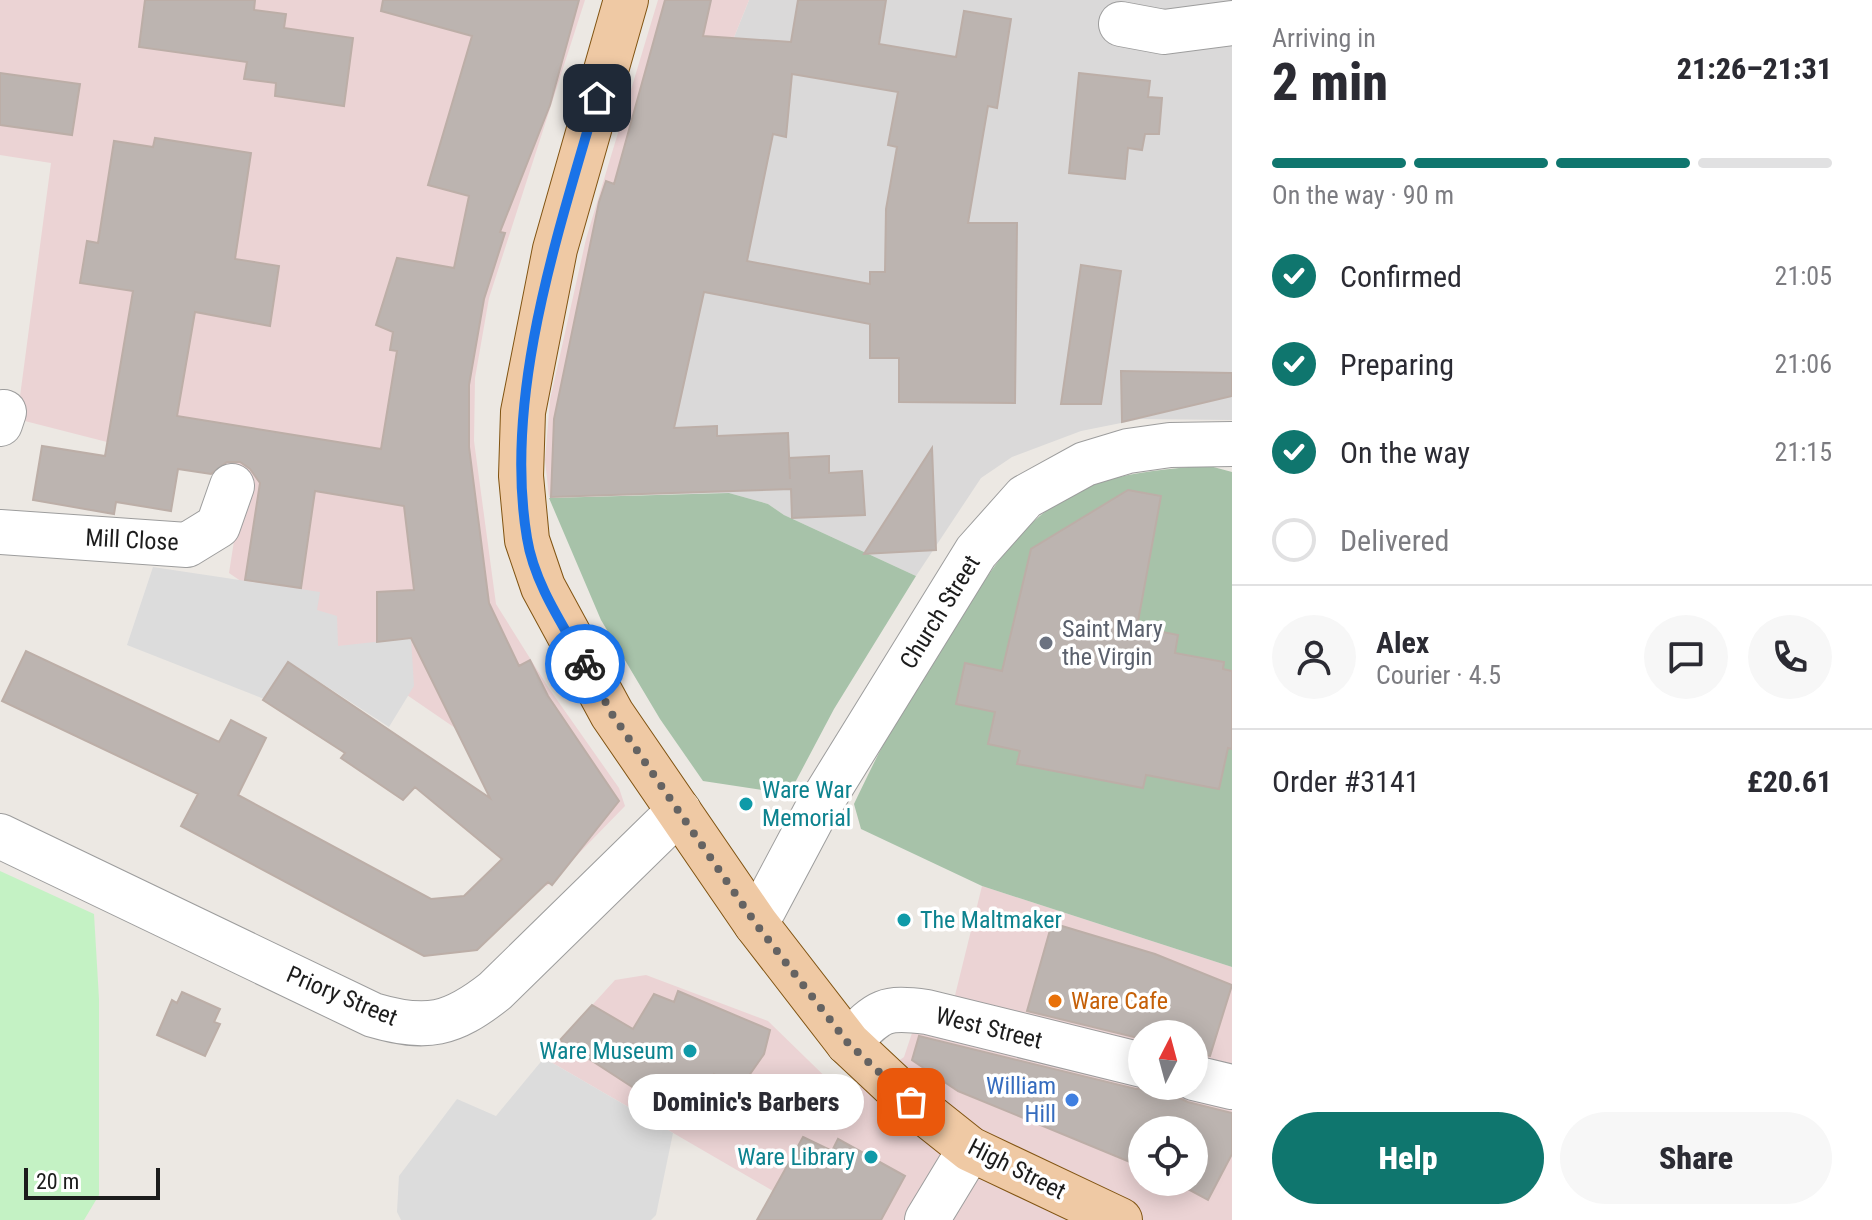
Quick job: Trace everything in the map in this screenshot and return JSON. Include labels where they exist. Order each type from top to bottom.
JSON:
[{"type":"main road","name":"High Street","points":[[626,0],[555,249],[523,412],[521,476],[527,540],[543,587],[612,714],[756,924],[848,1043],[911,1102],[970,1149],[1120,1220]]},
{"type":"street","points":[[1121,24],[1164,32],[1232,23]]},
{"type":"street","name":"Church Street","points":[[756,924],[816,811],[976,552],[1025,497],[1085,464],[1128,451],[1170,445],[1232,444]]},
{"type":"street","name":"Mill Close","points":[[0,532],[187,545],[218,526],[232,486]]},
{"type":"street","name":"Priory Street","points":[[0,836],[373,1015],[423,1025],[446,1022],[471,1010],[495,991],[679,811]]},
{"type":"street","name":"West Street","points":[[848,1043],[877,1013],[896,1008],[927,1012],[1128,1062]]},
{"type":"street","points":[[1208,1081],[1232,1087]]},
{"type":"street","points":[[927,1220],[970,1149]]},
{"type":"shaded area","points":[[0,0],[585,0],[489,298],[475,378],[474,441],[496,604],[548,687],[619,788],[625,806],[547,886],[467,829],[515,769],[229,573],[244,477],[17,419],[51,163],[0,155]]},
{"type":"shaded area","points":[[658,0],[749,0],[549,497],[545,460],[550,400],[586,239]]},
{"type":"shaded area","points":[[749,0],[1232,0],[1232,420],[1141,419],[1081,431],[1012,457],[981,478],[916,576],[784,515],[768,504],[729,493],[549,497]]},
{"type":"shaded area","points":[[153,567],[320,592],[317,610],[337,616],[338,646],[411,638],[414,686],[389,727],[289,662],[264,699],[127,645]]},
{"type":"shaded area","points":[[982,886],[1232,967],[1232,1220],[757,1220],[773,1191],[544,1058],[615,980],[646,975],[768,1021],[846,1097],[904,1057],[914,1027],[946,1032]]},
{"type":"shaded area","points":[[544,1058],[673,1133],[656,1215],[651,1220],[401,1220],[397,1212],[399,1176],[457,1099],[496,1116]]},
{"type":"green space","points":[[1206,465],[1232,472],[1232,967],[982,886],[861,829],[854,804],[893,726],[935,653],[992,570],[1031,524],[1063,499],[1097,483],[1143,472]]},
{"type":"green space","points":[[729,493],[768,504],[784,515],[916,576],[834,709],[789,794],[703,781],[660,719],[601,620],[549,498]]},
{"type":"green space","points":[[0,871],[94,914],[99,999],[99,1195],[84,1220],[0,1220]]},
{"type":"building","points":[[145,0],[255,0],[254,10],[286,14],[284,28],[353,38],[344,106],[275,96],[276,83],[244,79],[247,62],[139,47]]},
{"type":"building","points":[[383,0],[579,0],[550,105],[500,232],[505,233],[484,299],[469,385],[469,447],[489,603],[519,666],[530,660],[548,696],[619,801],[552,885],[548,882],[477,950],[424,956],[181,826],[198,794],[2,701],[26,651],[219,742],[231,720],[266,738],[238,795],[431,899],[464,896],[502,859],[415,787],[403,800],[341,758],[345,753],[263,700],[288,662],[490,798],[411,638],[377,642],[377,592],[414,590],[404,506],[315,491],[301,588],[245,580],[260,483],[250,469],[240,462],[227,462],[211,474],[178,469],[171,511],[116,502],[114,514],[33,500],[42,446],[105,456],[133,291],[80,283],[87,241],[98,243],[114,141],[153,147],[155,138],[251,153],[235,259],[279,266],[270,326],[195,312],[177,416],[381,449],[397,351],[390,350],[393,332],[376,325],[397,258],[454,268],[469,196],[428,185],[472,36],[381,11]]},
{"type":"building","points":[[665,0],[711,0],[703,36],[791,42],[798,0],[886,0],[879,44],[956,57],[964,11],[1011,19],[997,108],[988,106],[968,223],[1017,223],[1015,403],[899,402],[899,358],[870,358],[870,324],[704,292],[674,428],[717,426],[717,436],[788,433],[789,458],[829,456],[829,473],[862,471],[865,515],[792,518],[791,489],[551,497],[554,419],[599,202],[606,181],[614,184]],"holes":[[[792,74],[898,92],[888,145],[897,147],[886,209],[885,272],[870,272],[870,284],[747,261],[773,134],[786,137]]]},
{"type":"building","points":[[0,73],[80,84],[72,135],[0,125]]},
{"type":"building","points":[[1079,73],[1150,81],[1148,97],[1162,98],[1159,134],[1145,134],[1142,150],[1128,148],[1125,179],[1069,173]]},
{"type":"building","points":[[1081,265],[1121,271],[1101,404],[1061,404]]},
{"type":"building","points":[[1121,371],[1232,373],[1232,396],[1122,422]]},
{"type":"building","points":[[932,448],[936,550],[864,554]]},
{"type":"building","name":"Saint Mary the Virgin","points":[[1128,490],[1161,496],[1137,627],[1178,635],[1175,653],[1224,662],[1223,669],[1232,671],[1232,749],[1228,748],[1219,789],[1146,775],[1143,788],[1017,764],[1020,751],[988,744],[995,712],[956,704],[965,663],[1002,671],[1031,549]]},
{"type":"building","points":[[1052,923],[1155,954],[1232,985],[1210,1056],[1208,1020],[1128,1020],[1128,1036],[1027,1011]]},
{"type":"building","name":"Ware Museum","points":[[678,991],[770,1030],[764,1054],[739,1090],[714,1074],[683,1120],[560,1040],[592,1005],[633,1029],[654,994],[674,1002]]},
{"type":"building","points":[[182,992],[220,1009],[214,1022],[220,1024],[205,1056],[157,1035],[172,1000],[177,1003]]},
{"type":"building","points":[[919,1036],[1128,1087],[1128,1100],[1184,1100],[1232,1113],[1232,1154],[1208,1200],[1201,1196],[1208,1196],[1208,1116],[1128,1116],[1128,1161],[958,1091],[912,1060]]},
{"type":"building","points":[[803,1137],[832,1151],[838,1139],[905,1176],[881,1220],[757,1220]]},
{"type":"way so far","points":[[585,664],[612,714],[756,924],[848,1043],[911,1102]]},
{"type":"place","name":"Saint Mary the Virgin","points":[[1046,643]]},
{"type":"place","name":"Ware War Memorial","points":[[746,804]]},
{"type":"place","name":"The Maltmaker","points":[[904,920]]},
{"type":"place","name":"Ware Cafe","points":[[1055,1001]]},
{"type":"place","name":"Ware Museum","points":[[690,1051]]},
{"type":"place","name":"William Hill","points":[[1072,1100]]},
{"type":"place","name":"Dominic's Barbers","points":[[911,1102]]},
{"type":"place","name":"Ware Library","points":[[871,1157]]},
{"type":"route","points":[[585,664],[543,587],[527,540],[521,476],[523,412],[532,353],[555,249],[597,98]]}]
